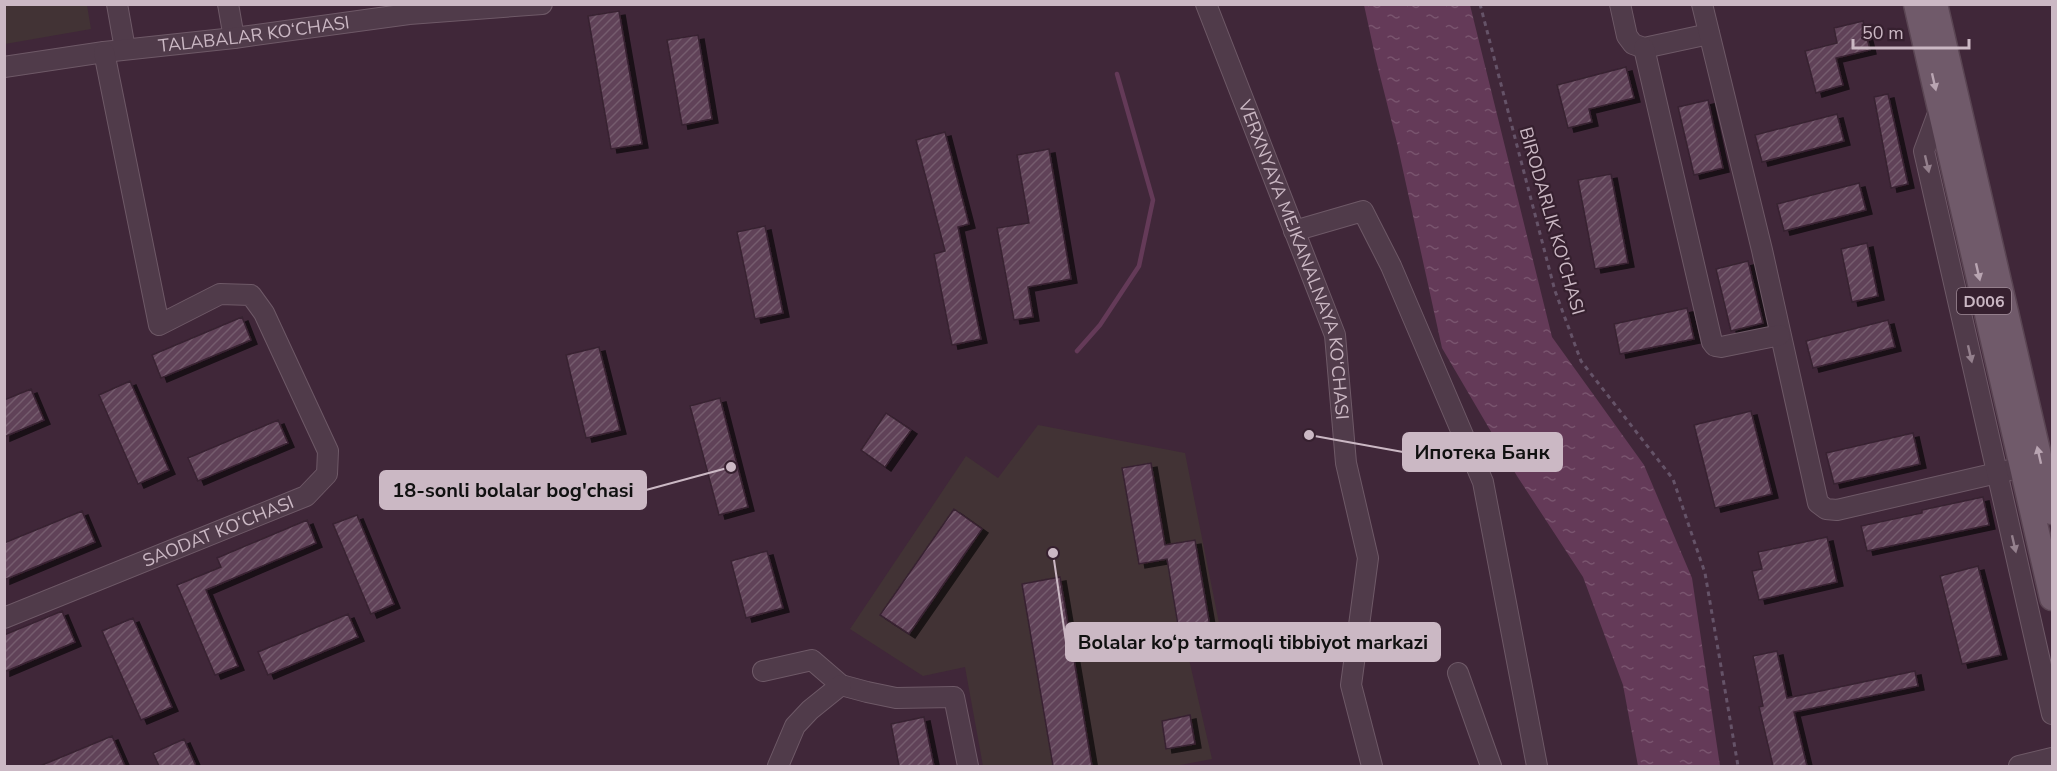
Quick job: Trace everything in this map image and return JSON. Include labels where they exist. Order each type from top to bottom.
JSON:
[{"type":"main road","name":"D006","points":[[1924,5],[1940,108],[2052,598]]},
{"type":"main road","name":"D006","points":[[1924,5],[2052,512]]},
{"type":"street","points":[[117,4],[125,50]]},
{"type":"street","points":[[228,4],[234,38]]},
{"type":"street","name":"TALABALAR KO‘CHASI","points":[[4,67],[104,52],[234,38],[408,9],[542,4]]},
{"type":"street","name":"VERXNYAYA MEJKANALNAYA KO‘CHASI","points":[[1206,4],[1335,335],[1346,463],[1368,558],[1351,685],[1372,766]]},
{"type":"street","points":[[1620,4],[1627,36],[1633,44],[1644,48],[1709,34]]},
{"type":"street","points":[[1702,4],[1762,250],[1818,503],[1826,509],[1837,510],[2023,467]]},
{"type":"street","points":[[1644,48],[1712,342],[1715,346],[1721,347],[1780,335]]},
{"type":"street","name":"SAODAT KO‘CHASI","points":[[4,618],[306,496],[327,474],[328,451],[264,313],[251,295],[220,294],[159,325],[104,52]]},
{"type":"street","points":[[1940,108],[1924,151],[2052,714]]},
{"type":"street","points":[[1294,231],[1363,211],[1392,266],[1483,482],[1537,766]]},
{"type":"street","points":[[764,670],[812,660],[842,684],[896,698],[954,697],[968,766]]},
{"type":"street","points":[[1458,673],[1491,766]]},
{"type":"street","points":[[778,766],[795,726],[810,710],[842,684]]},
{"type":"street","points":[[2019,766],[2052,758]]},
{"type":"path","name":"BIRODARLIK KO'CHASI","points":[[1480,4],[1555,291],[1581,361],[1674,478],[1705,573],[1738,766]]},
{"type":"shaded area","points":[[5,4],[87,5],[91,29],[5,44]]},
{"type":"shaded area","points":[[1038,425],[1185,453],[1224,648],[1188,655],[1212,759],[1175,766],[983,766],[965,667],[923,676],[850,629],[966,456],[998,478]]},
{"type":"water","points":[[1364,5],[1470,5],[1552,337],[1644,465],[1692,578],[1720,766],[1638,766],[1623,685],[1583,577],[1517,476],[1442,348]]},
{"type":"building","points":[[619,11],[642,144],[611,149],[588,16]]},
{"type":"building","points":[[1863,21],[1870,50],[1836,58],[1843,85],[1816,93],[1805,51],[1837,43],[1834,28]]},
{"type":"building","points":[[698,35],[712,119],[682,125],[667,40]]},
{"type":"building","points":[[1626,67],[1634,98],[1589,109],[1592,122],[1568,128],[1557,85]]},
{"type":"building","points":[[1888,94],[1908,184],[1891,188],[1874,97]]},
{"type":"building","points":[[1708,100],[1723,168],[1694,175],[1678,107]]},
{"type":"building","points":[[1837,114],[1844,141],[1762,162],[1755,135]]},
{"type":"building","points":[[945,132],[969,224],[958,227],[981,339],[952,345],[934,254],[945,251],[916,140]]},
{"type":"building","points":[[1049,149],[1071,279],[1028,287],[1033,317],[1014,320],[997,228],[1029,223],[1017,155]]},
{"type":"building","points":[[1611,174],[1628,263],[1595,269],[1578,180]]},
{"type":"building","points":[[1859,183],[1866,210],[1784,231],[1777,204]]},
{"type":"building","points":[[765,226],[783,313],[755,319],[737,232]]},
{"type":"building","points":[[1867,243],[1878,296],[1852,302],[1841,249]]},
{"type":"building","points":[[1748,261],[1763,323],[1731,331],[1716,269]]},
{"type":"building","points":[[1687,308],[1694,339],[1620,354],[1614,324]]},
{"type":"building","points":[[242,317],[251,340],[161,378],[152,355]]},
{"type":"building","points":[[1888,320],[1895,347],[1813,368],[1806,341]]},
{"type":"building","points":[[599,347],[620,430],[586,438],[566,355]]},
{"type":"building","points":[[130,381],[169,470],[138,484],[99,395]]},
{"type":"building","points":[[31,389],[44,420],[4,437],[4,400]]},
{"type":"building","points":[[720,398],[748,507],[719,515],[690,406]]},
{"type":"building","points":[[1751,411],[1772,494],[1715,508],[1694,425]]},
{"type":"building","points":[[886,413],[911,430],[885,467],[861,450]]},
{"type":"building","points":[[278,420],[288,443],[198,481],[188,458]]},
{"type":"building","points":[[1913,433],[1920,464],[1834,484],[1826,453]]},
{"type":"building","points":[[1151,463],[1165,545],[1195,540],[1211,632],[1180,637],[1167,559],[1139,564],[1122,468]]},
{"type":"building","points":[[1983,497],[1989,525],[1867,551],[1861,526]]},
{"type":"building","points":[[954,509],[982,529],[909,634],[880,615]]},
{"type":"building","points":[[82,511],[95,542],[4,580],[4,543]]},
{"type":"building","points":[[357,515],[394,604],[371,614],[333,524]]},
{"type":"building","points":[[307,520],[316,543],[206,590],[238,666],[215,675],[177,585],[221,567],[217,558]]},
{"type":"building","points":[[1827,537],[1837,582],[1759,600],[1752,571],[1762,569],[1758,552]]},
{"type":"building","points":[[767,551],[783,608],[746,618],[731,561]]},
{"type":"building","points":[[1978,566],[2001,655],[1962,664],[1940,576]]},
{"type":"building","points":[[1060,577],[1092,766],[1053,766],[1022,584]]},
{"type":"building","points":[[62,611],[75,642],[4,672],[4,635]]},
{"type":"building","points":[[348,614],[358,637],[268,675],[258,652]]},
{"type":"building","points":[[133,618],[172,707],[141,720],[102,631]]},
{"type":"building","points":[[1777,651],[1787,698],[1915,671],[1918,686],[1794,712],[1807,766],[1773,766],[1759,707],[1763,706],[1753,656]]},
{"type":"building","points":[[1190,715],[1195,744],[1166,749],[1162,721]]},
{"type":"building","points":[[924,717],[934,766],[899,766],[891,724]]},
{"type":"building","points":[[112,736],[125,766],[40,766]]},
{"type":"building","points":[[184,739],[196,766],[159,766],[153,753]]},
{"type":"waterway","points":[[1077,351],[1100,325],[1139,266],[1153,200],[1117,74]]},
{"type":"place","name":"Ипотека Банк","points":[[1309,435]]},
{"type":"place","name":"18-sonli bolalar bog'chasi","points":[[731,467]]},
{"type":"place","name":"Bolalar ko‘p tarmoqli tibbiyot markazi","points":[[1053,553]]}]
